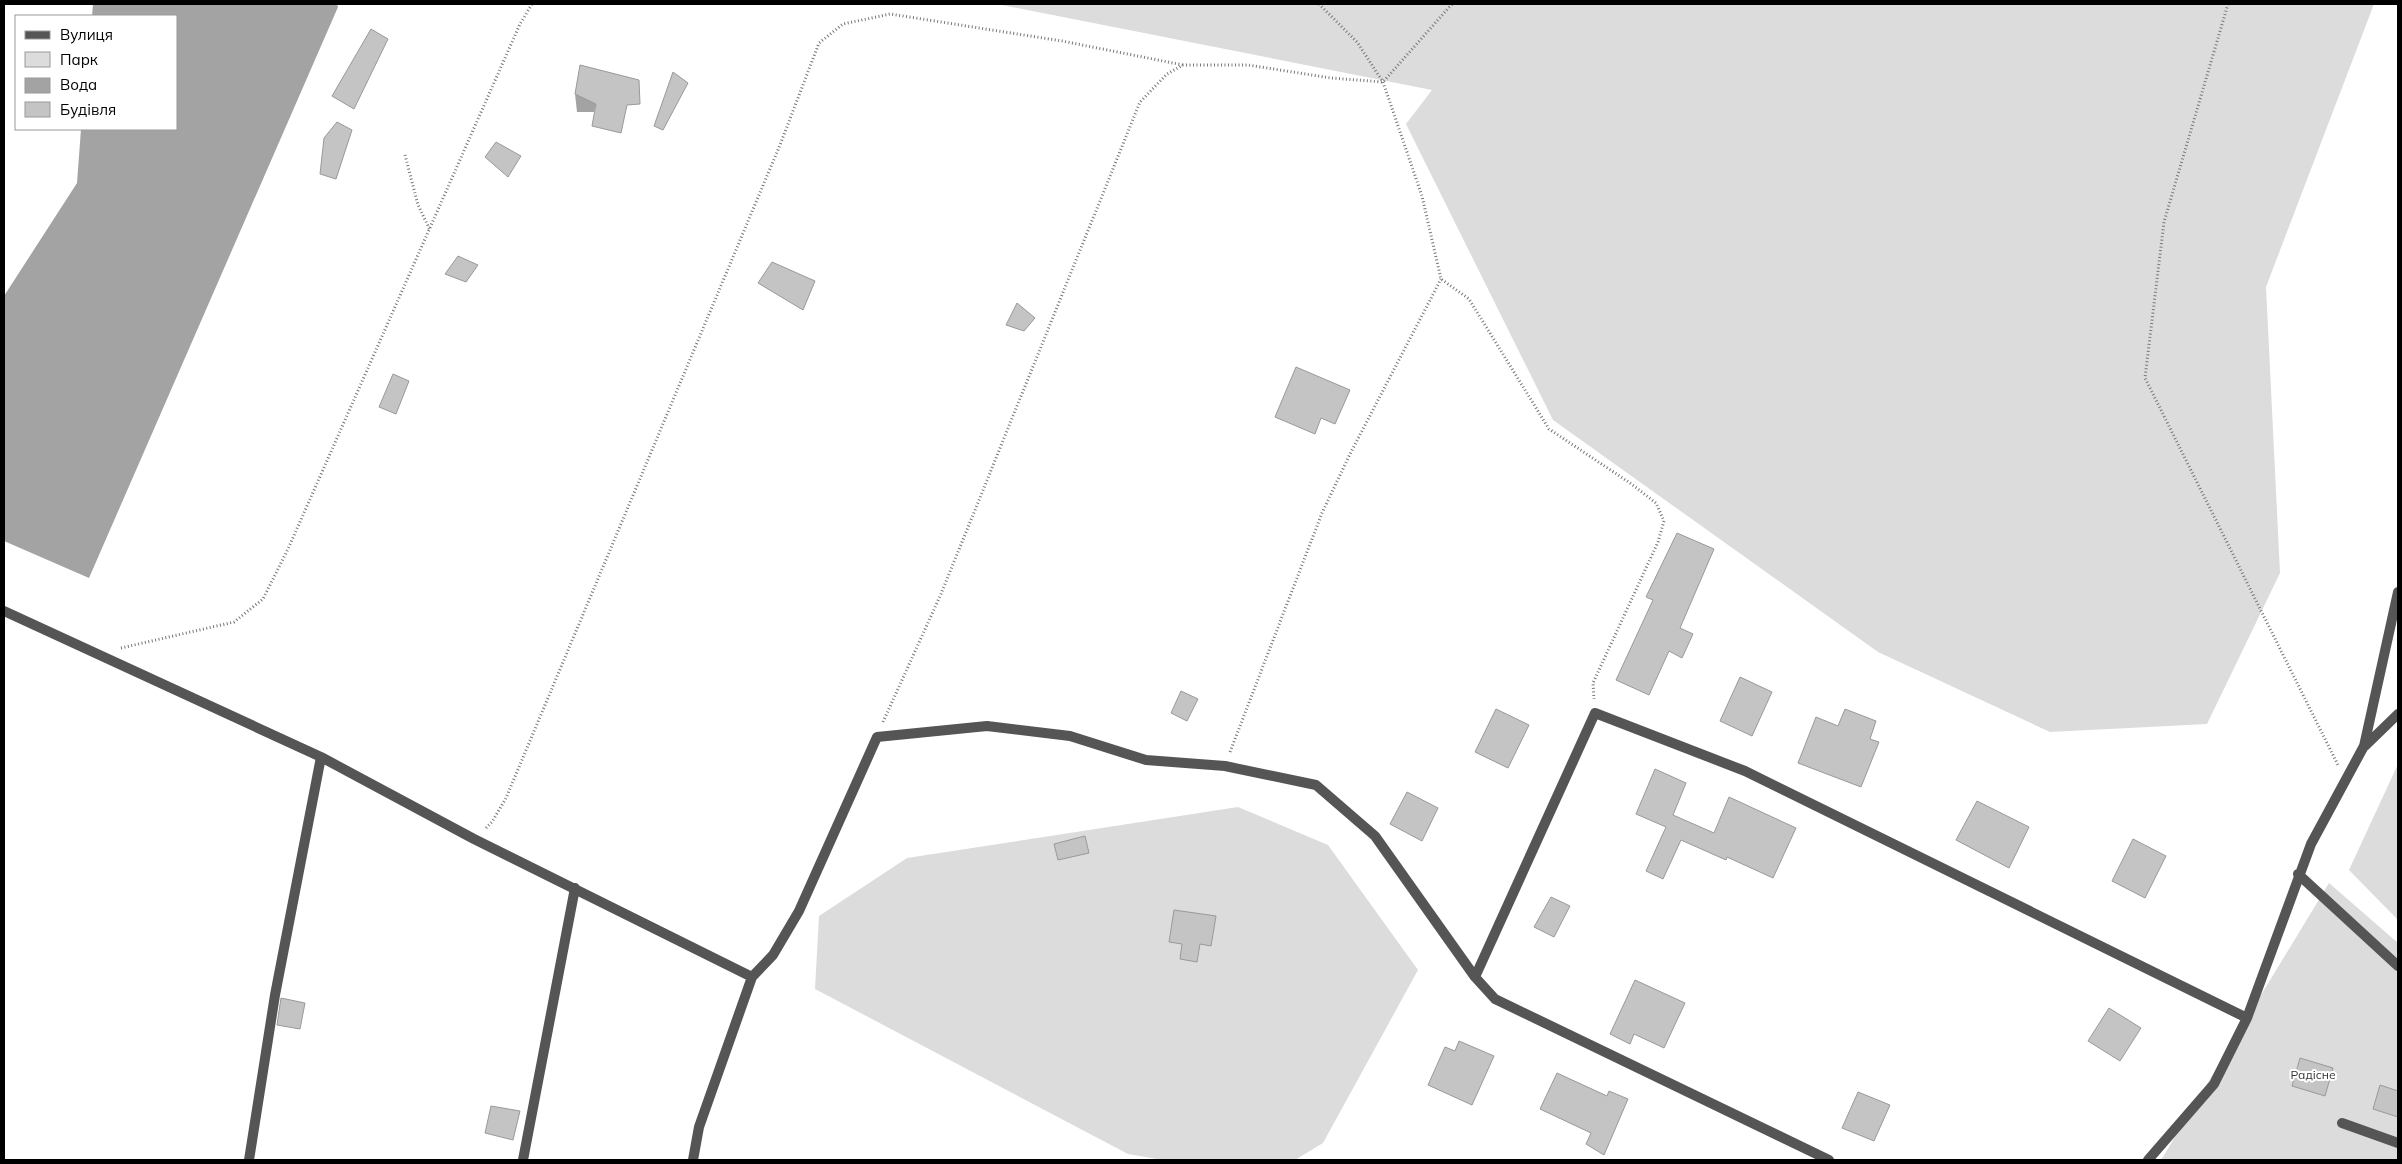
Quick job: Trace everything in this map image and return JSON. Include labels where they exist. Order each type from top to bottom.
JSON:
[{"type":"street","points":[[2148,1160],[2214,1084],[2247,1018],[2298,874],[2311,844],[2364,746],[2398,592]]},
{"type":"street","points":[[4,611],[321,757],[474,839],[752,976]]},
{"type":"street","points":[[1474,977],[1595,713],[1745,771],[2247,1018]]},
{"type":"street","points":[[2364,746],[2398,714]]},
{"type":"street","points":[[693,1160],[699,1127],[752,976],[773,955],[799,911],[877,737],[987,726],[1070,736],[1146,760],[1225,766],[1316,785],[1374,836],[1474,977],[1495,999],[1830,1160]]},
{"type":"street","points":[[249,1160],[275,995],[321,757]]},
{"type":"street","points":[[2298,874],[2398,966]]},
{"type":"street","points":[[523,1160],[575,888]]},
{"type":"street","points":[[2342,1122],[2398,1143]]},
{"type":"path","points":[[96,654],[234,622],[263,599],[288,549],[520,24],[532,4]]},
{"type":"path","points":[[1225,766],[1322,513],[1350,454],[1441,279],[1422,196],[1383,82],[1357,42],[1319,4]]},
{"type":"path","points":[[1383,82],[1452,4]]},
{"type":"path","points":[[2228,4],[2164,222],[2145,378],[2346,780]]},
{"type":"path","points":[[474,839],[492,822],[506,798],[780,145],[819,43],[843,24],[890,14],[1062,41],[1183,65],[1248,66],[1331,78],[1383,82]]},
{"type":"path","points":[[877,737],[941,594],[1140,102],[1166,74],[1183,65]]},
{"type":"path","points":[[405,155],[418,205],[430,230]]},
{"type":"path","points":[[1441,279],[1469,299],[1549,429],[1630,483],[1656,503],[1664,522],[1658,542],[1593,683],[1595,713]]},
{"type":"green space","points":[[997,4],[2374,4],[2266,287],[2280,573],[2207,724],[2050,732],[1878,652],[1553,420],[1406,124],[1432,90]]},
{"type":"green space","points":[[2398,764],[2398,920],[2349,870]]},
{"type":"green space","points":[[1238,807],[1328,845],[1418,970],[1323,1143],[1295,1160],[1163,1160],[1128,1154],[815,989],[819,916],[907,858]]},
{"type":"green space","name":"Радісне","points":[[2329,883],[2398,943],[2398,1160],[2161,1160]]},
{"type":"water","points":[[93,4],[337,4],[338,7],[89,578],[4,541],[4,296],[77,183],[81,130],[178,130],[178,15],[92,15]]},
{"type":"water","points":[[575,94],[596,104],[594,112],[577,112]]},
{"type":"building","points":[[371,29],[388,39],[354,109],[332,96]]},
{"type":"building","points":[[580,65],[639,80],[640,104],[627,105],[621,133],[592,126],[596,104],[575,94]]},
{"type":"building","points":[[673,72],[688,83],[663,130],[654,126]]},
{"type":"building","points":[[337,122],[352,130],[336,179],[320,174],[324,138]]},
{"type":"building","points":[[496,142],[521,156],[508,177],[485,157]]},
{"type":"building","points":[[458,256],[478,265],[466,282],[445,274]]},
{"type":"building","points":[[772,262],[815,281],[803,310],[758,283]]},
{"type":"building","points":[[1017,303],[1035,318],[1024,331],[1006,325]]},
{"type":"building","points":[[1296,367],[1350,390],[1335,424],[1321,418],[1315,434],[1275,417]]},
{"type":"building","points":[[393,374],[409,381],[396,414],[379,407]]},
{"type":"building","points":[[1677,533],[1714,549],[1680,628],[1693,634],[1682,658],[1669,651],[1649,695],[1616,680],[1653,600],[1646,597]]},
{"type":"building","points":[[1740,677],[1772,692],[1752,736],[1720,721]]},
{"type":"building","points":[[1181,691],[1198,699],[1187,721],[1171,713]]},
{"type":"building","points":[[1496,709],[1529,725],[1508,768],[1475,752]]},
{"type":"building","points":[[1845,709],[1876,721],[1870,739],[1879,742],[1861,787],[1798,763],[1816,717],[1838,726]]},
{"type":"building","points":[[1655,769],[1686,783],[1673,815],[1714,833],[1729,797],[1796,828],[1773,878],[1727,857],[1726,860],[1681,840],[1663,879],[1646,871],[1666,827],[1636,814]]},
{"type":"building","points":[[1407,792],[1438,808],[1422,841],[1390,824]]},
{"type":"building","points":[[1977,801],[2029,827],[2009,868],[1956,840]]},
{"type":"building","points":[[1085,836],[1089,853],[1058,860],[1054,844]]},
{"type":"building","points":[[2133,839],[2166,856],[2145,898],[2112,881]]},
{"type":"building","points":[[1551,897],[1570,906],[1554,937],[1534,927]]},
{"type":"building","points":[[1174,910],[1216,916],[1211,946],[1200,944],[1197,962],[1180,959],[1182,944],[1169,942]]},
{"type":"building","points":[[1635,980],[1685,1003],[1664,1048],[1634,1034],[1630,1044],[1610,1034]]},
{"type":"building","points":[[281,998],[305,1003],[300,1029],[277,1025]]},
{"type":"building","points":[[2109,1008],[2141,1028],[2120,1061],[2088,1041]]},
{"type":"building","points":[[1459,1041],[1494,1056],[1472,1105],[1428,1085],[1445,1047],[1455,1051]]},
{"type":"building","points":[[2300,1058],[2333,1068],[2325,1096],[2292,1086]]},
{"type":"building","points":[[1557,1073],[1607,1096],[1609,1091],[1628,1099],[1604,1155],[1586,1144],[1591,1133],[1540,1109]]},
{"type":"building","points":[[2380,1085],[2398,1091],[2398,1117],[2373,1109]]},
{"type":"building","points":[[1858,1092],[1890,1105],[1874,1141],[1842,1128]]},
{"type":"building","points":[[491,1106],[520,1111],[513,1140],[485,1133]]}]
